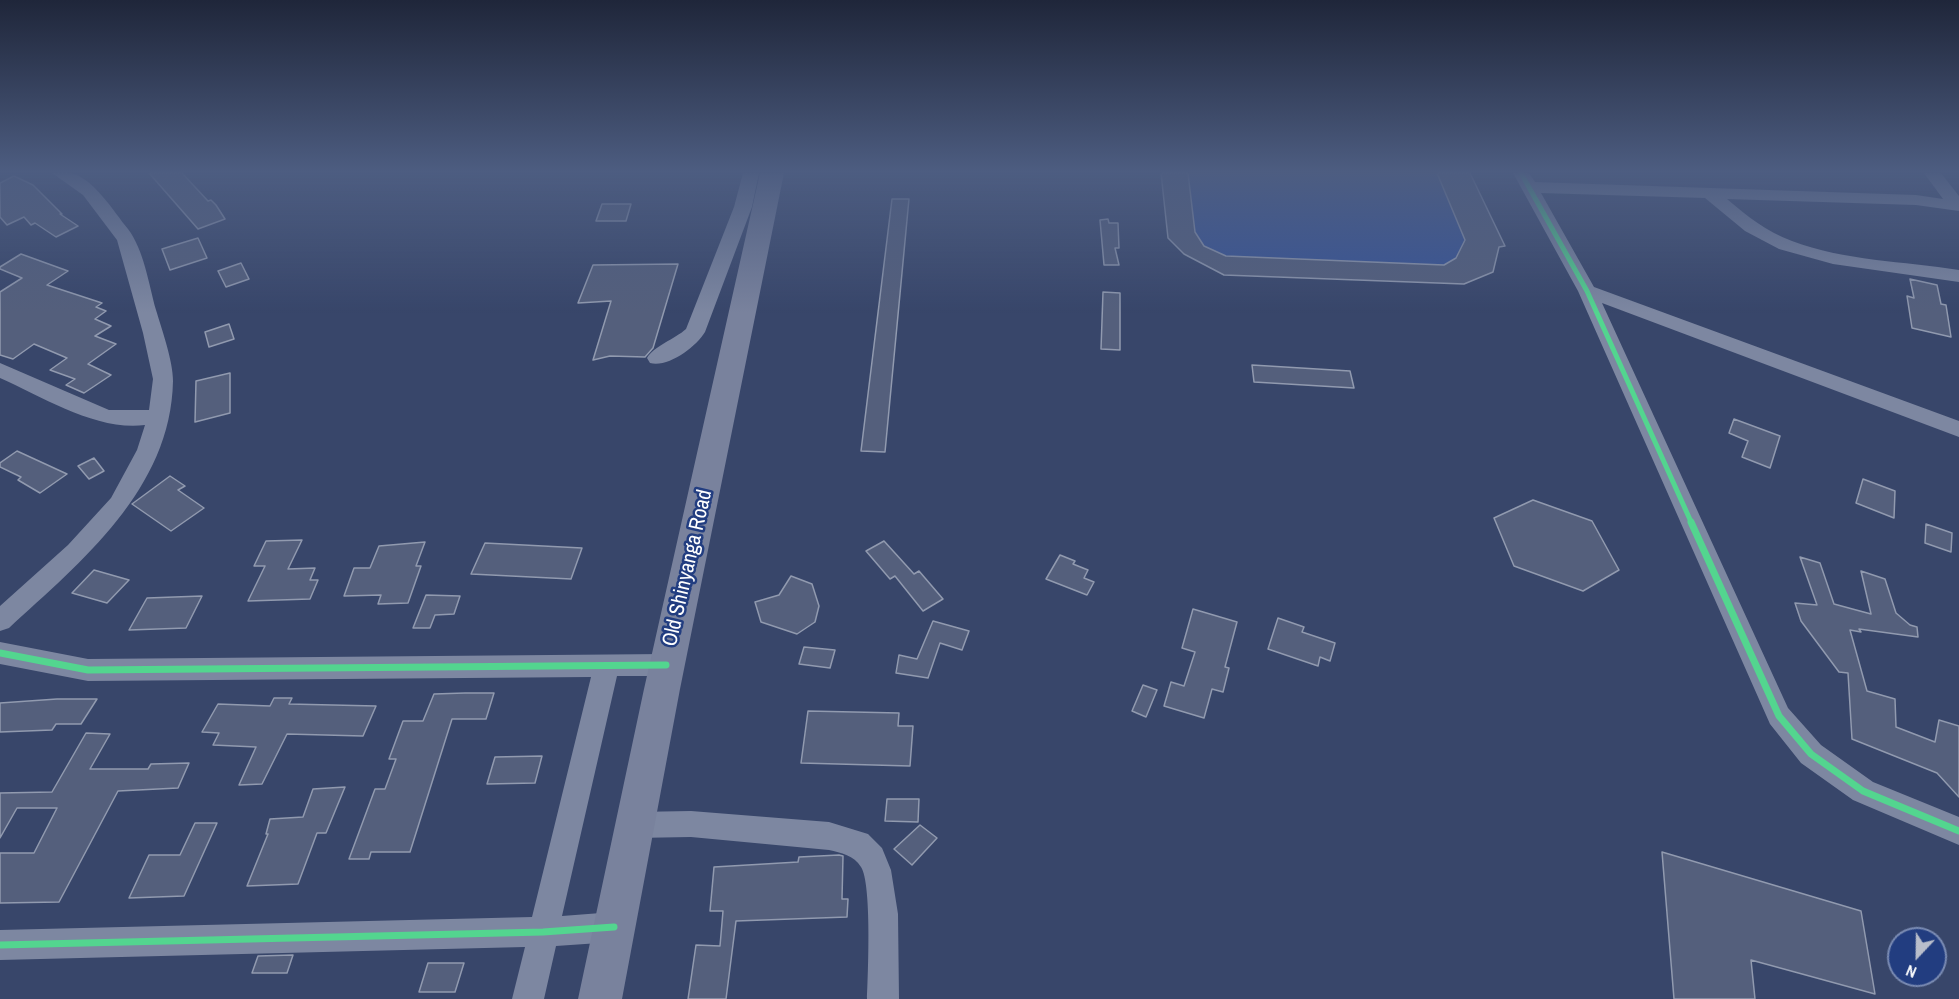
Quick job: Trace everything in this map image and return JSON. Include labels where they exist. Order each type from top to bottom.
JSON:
[{"type":"main road","name":"Old Shinyanga Road","points":[[600,999],[666,665],[705,494],[762,220]]},
{"type":"street","points":[[0,621],[76,552],[119,504],[148,450],[159,416],[163,378],[153,333],[126,239],[111,220]]},
{"type":"street","points":[[657,358],[683,343],[695,332],[738,220]]},
{"type":"street","points":[[1547,220],[1587,291],[1779,716],[1812,754],[1863,791],[1959,831]]},
{"type":"street","points":[[1741,220],[1784,245],[1848,259],[1959,276]]},
{"type":"street","points":[[1587,291],[1959,429]]},
{"type":"street","points":[[0,370],[106,417],[134,419],[159,416]]},
{"type":"street","points":[[0,653],[88,670],[666,665]]},
{"type":"street","points":[[528,999],[606,667]]},
{"type":"street","points":[[634,825],[691,824],[829,836],[858,844],[872,858],[877,870],[883,914],[883,999]]},
{"type":"street","points":[[0,945],[543,932],[614,927]]},
{"type":"shaded area","points":[[1166,220],[1492,220],[1505,246],[1499,247],[1493,272],[1464,284],[1224,275],[1184,254],[1168,238]]},
{"type":"building","points":[[2,220],[18,220],[7,225]]},
{"type":"building","points":[[26,220],[68,220],[78,226],[56,237],[35,223],[31,225]]},
{"type":"building","points":[[190,220],[223,220],[198,229]]},
{"type":"building","points":[[596,220],[626,220],[626,221]]},
{"type":"building","points":[[889,220],[907,220],[885,452],[861,451]]},
{"type":"building","points":[[1100,220],[1118,223],[1119,248],[1115,248],[1119,265],[1104,265]]},
{"type":"building","points":[[1166,220],[1194,220],[1195,232],[1204,246],[1226,256],[1444,265],[1456,258],[1465,240],[1456,220],[1492,220],[1505,246],[1499,247],[1493,272],[1464,284],[1224,275],[1184,254],[1168,238]]},
{"type":"building","points":[[198,238],[207,258],[170,270],[162,249]]},
{"type":"building","points":[[21,254],[68,271],[47,285],[102,303],[96,307],[106,311],[95,319],[111,326],[95,336],[116,344],[88,364],[111,375],[84,393],[66,385],[75,379],[50,370],[67,358],[34,344],[13,359],[0,355],[0,292],[22,278],[0,267]]},
{"type":"building","points":[[241,263],[249,279],[226,287],[218,271]]},
{"type":"building","points":[[678,264],[653,348],[645,357],[610,356],[593,360],[611,301],[578,303],[593,265]]},
{"type":"building","points":[[1910,279],[1937,285],[1941,304],[1946,305],[1951,337],[1912,328],[1907,296],[1914,298]]},
{"type":"building","points":[[1103,292],[1120,293],[1120,350],[1101,349]]},
{"type":"building","points":[[229,324],[234,339],[209,347],[205,332]]},
{"type":"building","points":[[1252,365],[1350,371],[1354,388],[1254,382]]},
{"type":"building","points":[[230,373],[230,413],[195,422],[196,381]]},
{"type":"building","points":[[1734,419],[1780,436],[1770,468],[1742,457],[1748,441],[1729,433]]},
{"type":"building","points":[[17,451],[67,474],[40,493],[18,480],[21,477],[0,467],[0,463]]},
{"type":"building","points":[[94,458],[104,471],[89,479],[78,466]]},
{"type":"building","points":[[170,476],[185,486],[178,490],[204,508],[171,531],[132,504]]},
{"type":"building","points":[[1863,479],[1895,491],[1894,518],[1856,503]]},
{"type":"building","points":[[1533,500],[1592,521],[1619,570],[1583,591],[1514,566],[1494,518]]},
{"type":"building","points":[[1926,524],[1952,533],[1951,552],[1925,543]]},
{"type":"building","points":[[302,540],[288,569],[315,568],[310,580],[318,580],[310,599],[248,601],[265,566],[254,566],[266,541]]},
{"type":"building","points":[[884,541],[914,574],[919,571],[943,599],[923,611],[895,576],[890,579],[866,551]]},
{"type":"building","points":[[425,542],[416,566],[421,566],[408,603],[378,604],[381,595],[344,596],[354,568],[370,568],[379,546]]},
{"type":"building","points":[[485,543],[582,548],[571,579],[471,574]]},
{"type":"building","points":[[1060,555],[1088,570],[1084,578],[1094,582],[1087,595],[1046,579]]},
{"type":"building","points":[[1800,557],[1820,563],[1834,604],[1871,614],[1861,571],[1885,579],[1896,613],[1910,625],[1917,627],[1918,637],[1859,629],[1861,632],[1850,630],[1867,691],[1895,699],[1896,727],[1935,742],[1939,720],[1959,726],[1959,797],[1937,773],[1852,739],[1848,673],[1839,672],[1801,621],[1795,603],[1817,605]]},
{"type":"building","points":[[94,570],[129,580],[107,603],[72,593]]},
{"type":"building","points":[[791,576],[812,584],[819,606],[815,622],[797,634],[761,622],[755,602],[779,595]]},
{"type":"building","points":[[426,595],[460,596],[454,614],[435,615],[430,628],[413,628]]},
{"type":"building","points":[[202,596],[186,628],[129,630],[147,598]]},
{"type":"building","points":[[1193,609],[1237,622],[1225,667],[1229,668],[1223,692],[1212,689],[1204,718],[1164,706],[1171,682],[1184,686],[1195,652],[1182,648]]},
{"type":"building","points":[[1278,618],[1304,627],[1302,632],[1335,643],[1330,661],[1320,657],[1318,666],[1268,649]]},
{"type":"building","points":[[933,621],[969,631],[962,650],[940,643],[928,678],[896,673],[899,655],[917,659]]},
{"type":"building","points":[[804,647],[835,650],[830,668],[799,664]]},
{"type":"building","points":[[1143,685],[1157,690],[1146,717],[1132,711]]},
{"type":"building","points":[[494,693],[486,719],[452,719],[410,852],[371,852],[369,859],[349,859],[375,789],[385,789],[396,759],[389,759],[403,721],[423,721],[434,694]]},
{"type":"building","points":[[274,698],[292,698],[289,704],[376,706],[363,736],[287,734],[262,784],[239,785],[256,747],[213,745],[219,733],[202,732],[218,704],[270,706]]},
{"type":"building","points":[[97,699],[81,724],[56,724],[52,730],[0,732],[0,703]]},
{"type":"building","points":[[808,711],[899,713],[898,726],[913,726],[910,766],[801,763]]},
{"type":"building","points":[[86,733],[110,734],[90,769],[148,769],[151,764],[189,763],[178,788],[118,791],[59,902],[0,903],[0,853],[34,853],[57,808],[17,808],[0,838],[0,793],[52,792]]},
{"type":"building","points":[[542,756],[535,783],[487,784],[495,757]]},
{"type":"building","points":[[345,787],[326,833],[317,833],[298,884],[247,886],[268,834],[266,834],[270,819],[303,817],[313,789]]},
{"type":"building","points":[[887,799],[919,799],[918,822],[885,821]]},
{"type":"building","points":[[195,823],[217,823],[184,896],[129,898],[149,855],[180,855]]},
{"type":"building","points":[[920,825],[937,838],[912,865],[894,849]]},
{"type":"building","points":[[1662,852],[1861,911],[1875,994],[1751,960],[1755,999],[1674,999]]},
{"type":"building","points":[[843,856],[842,899],[848,899],[847,917],[736,921],[726,999],[688,999],[696,945],[720,946],[723,911],[710,911],[714,867],[798,862],[799,857]]},
{"type":"building","points":[[293,955],[287,973],[252,973],[258,956]]},
{"type":"building","points":[[428,963],[464,963],[455,992],[419,992]]},
{"type":"cycle path","points":[[1547,220],[1587,291],[1779,716],[1811,754],[1863,791],[1959,831]]},
{"type":"cycle path","points":[[0,653],[88,670],[666,665]]},
{"type":"cycle path","points":[[0,945],[543,932],[614,927]]}]
